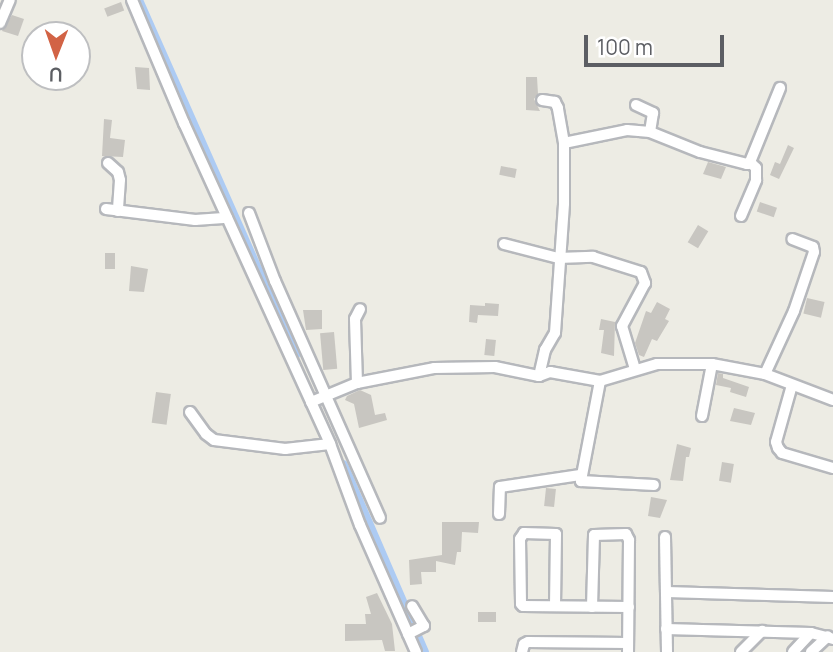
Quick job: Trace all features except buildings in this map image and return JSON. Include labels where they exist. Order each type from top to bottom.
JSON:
[{"type":"street","points":[[0,23],[10,0]]},
{"type":"street","points":[[132,0],[227,218],[290,353],[319,399],[374,520],[416,652]]},
{"type":"street","points":[[750,162],[780,88]]},
{"type":"street","points":[[539,376],[545,350],[555,333],[558,258],[564,204],[564,143],[558,104],[542,100]]},
{"type":"street","points":[[636,105],[653,113],[650,132]]},
{"type":"street","points":[[564,143],[618,131],[650,132],[700,152],[743,163],[750,162]]},
{"type":"street","points":[[741,216],[756,180],[756,168],[750,162]]},
{"type":"street","points":[[108,163],[118,172],[120,180],[118,211]]},
{"type":"street","points":[[106,209],[195,220],[227,218]]},
{"type":"street","points":[[249,213],[303,347],[330,444],[345,458],[374,520]]},
{"type":"street","points":[[765,374],[789,321],[814,252],[813,247],[792,239]]},
{"type":"street","points":[[503,244],[558,258],[593,257],[641,272],[645,278],[622,326],[635,369]]},
{"type":"street","points":[[357,383],[355,319],[360,309]]},
{"type":"street","points":[[290,353],[303,347]]},
{"type":"street","points":[[319,399],[357,383],[434,368],[495,367],[539,376],[550,372],[600,381],[657,363],[712,364],[765,374],[833,400]]},
{"type":"street","points":[[702,416],[712,364]]},
{"type":"street","points":[[600,381],[580,475],[584,482],[654,485]]},
{"type":"street","points":[[792,385],[776,442],[778,448],[782,453],[833,468]]},
{"type":"street","points":[[190,412],[206,434],[214,440],[285,449],[330,444]]},
{"type":"street","points":[[499,514],[500,487],[580,475]]},
{"type":"street","points":[[555,606],[556,534],[524,533],[520,539],[519,601],[523,606],[629,607]]},
{"type":"street","points":[[522,652],[524,644],[528,642],[628,648],[629,536],[619,533],[594,535],[592,607]]},
{"type":"street","points":[[665,537],[667,652]]},
{"type":"street","points":[[667,592],[833,597]]},
{"type":"street","points":[[410,634],[423,628],[424,624],[412,606]]},
{"type":"street","points":[[666,629],[811,633],[831,637]]},
{"type":"street","points":[[741,652],[762,631]]},
{"type":"street","points":[[793,652],[811,633]]},
{"type":"street","points":[[811,652],[831,637]]},
{"type":"waterway","points":[[138,0],[295,355]]},
{"type":"waterway","points":[[343,465],[424,652]]}]
